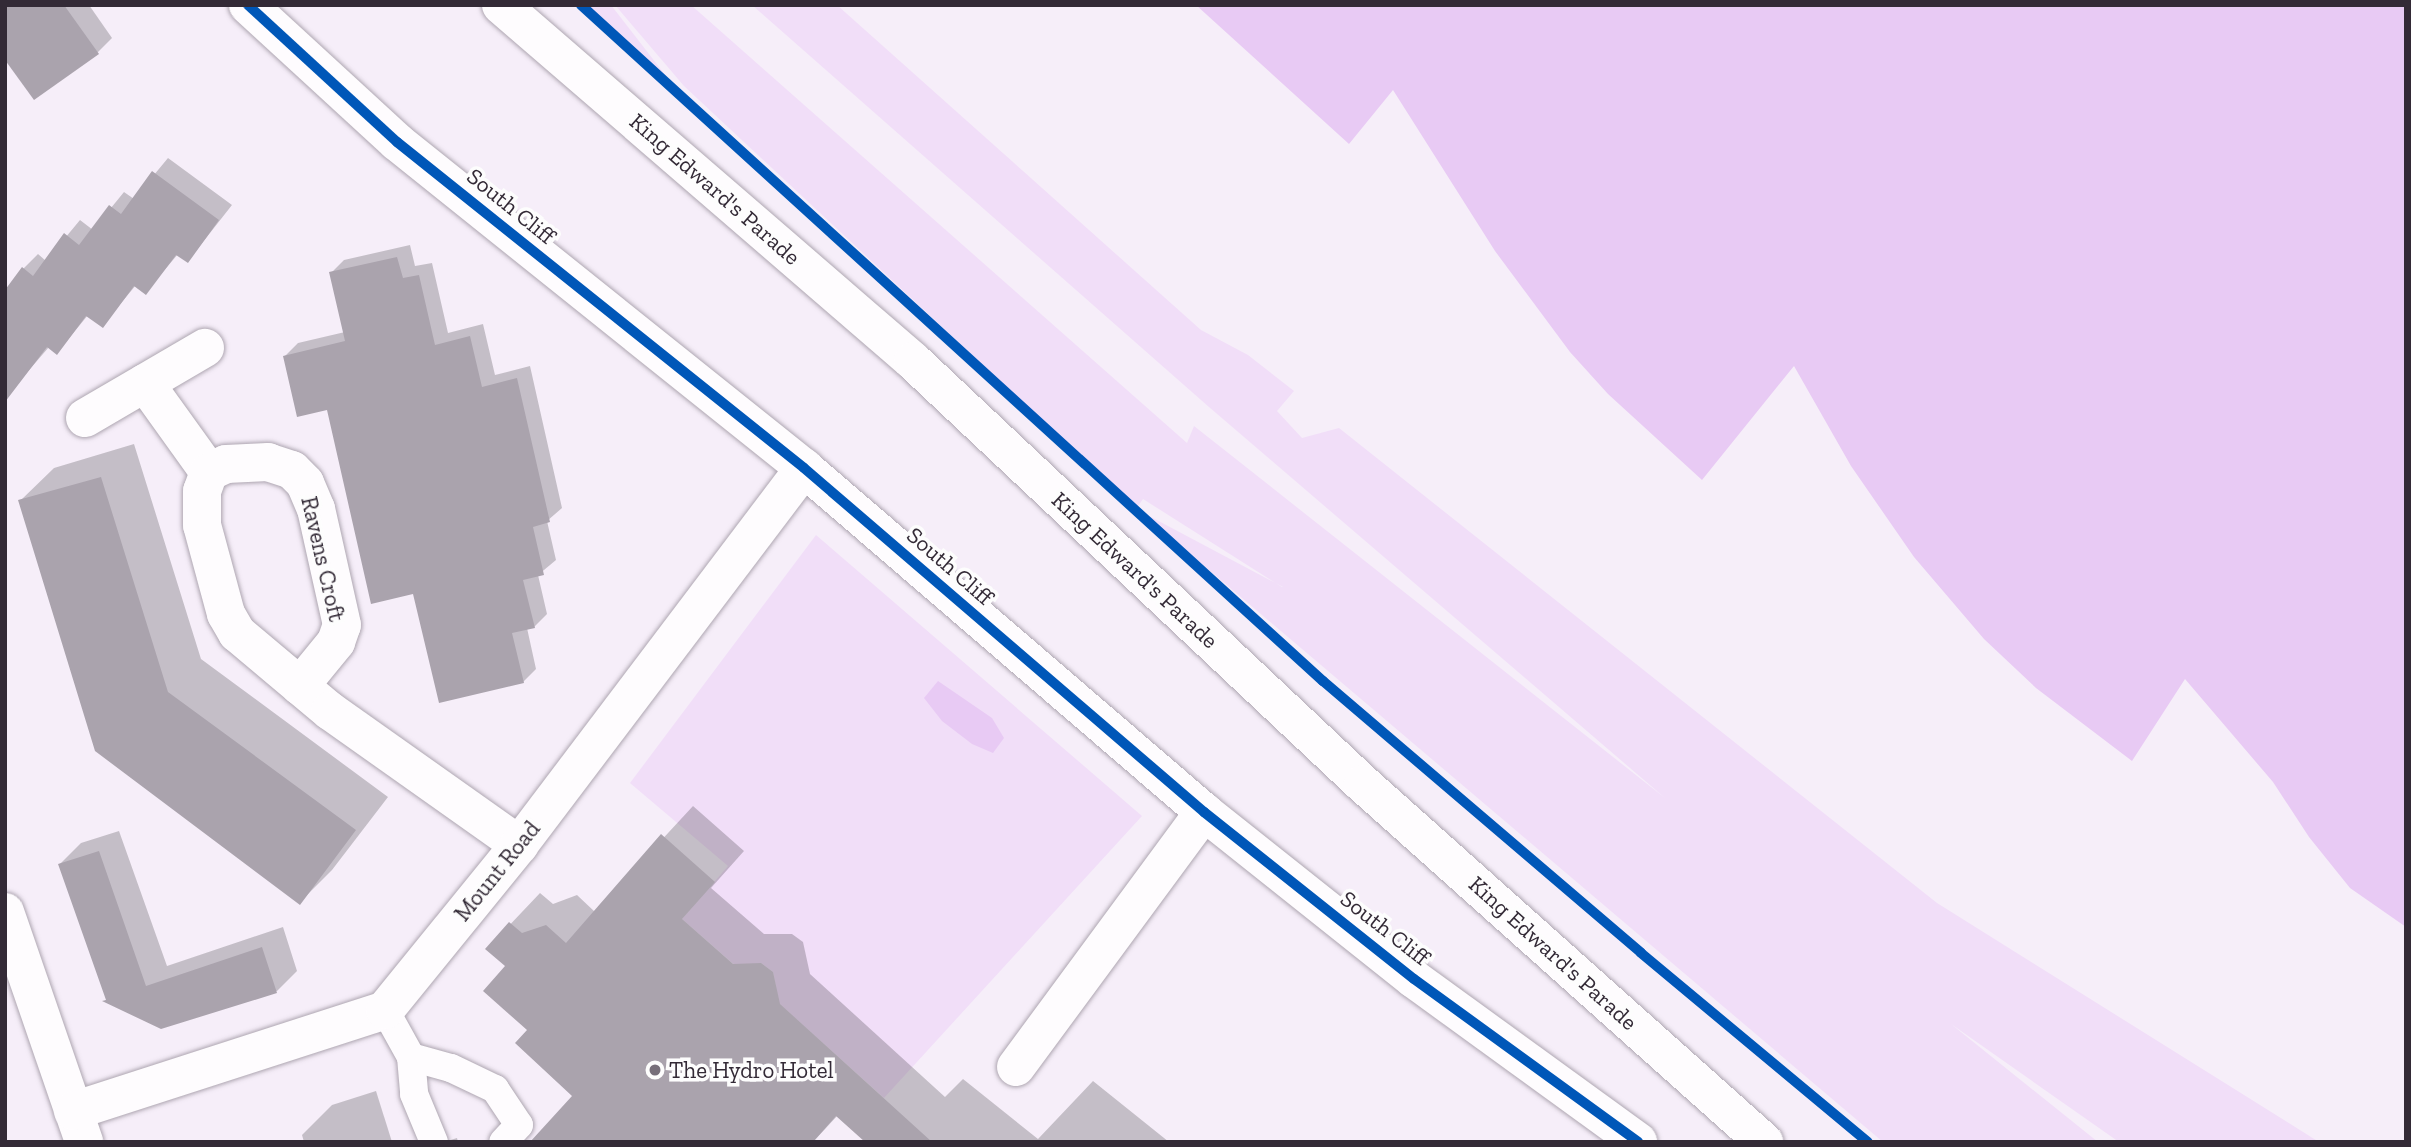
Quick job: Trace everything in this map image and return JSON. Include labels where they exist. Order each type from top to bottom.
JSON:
[{"type":"street","name":"South Cliff","points":[[248,5],[397,142],[804,468],[1204,812],[1414,979],[1638,1142]]},
{"type":"street","name":"King Edward's Parade","points":[[501,5],[913,361],[1363,784],[1764,1142]]},
{"type":"street","points":[[85,418],[205,348]]},
{"type":"street","points":[[145,383],[209,472],[202,491],[202,525],[226,614],[237,633],[300,686],[519,845]]},
{"type":"street","name":"Ravens Croft","points":[[209,472],[226,464],[268,462],[292,470],[305,483],[316,509],[342,625],[336,642],[300,686]]},
{"type":"street","name":"Mount Road","points":[[384,1010],[519,845],[804,468]]},
{"type":"street","points":[[1016,1067],[1204,812]]},
{"type":"street","points":[[5,912],[78,1126],[384,1010]]},
{"type":"lane","points":[[384,1010],[411,1057],[414,1094],[433,1142]]},
{"type":"lane","points":[[411,1057],[451,1068],[495,1089],[519,1125],[503,1142]]},
{"type":"shaded area","points":[[578,5],[611,5],[680,94]]},
{"type":"shaded area","points":[[615,5],[691,5],[1187,443],[1194,426],[1665,798],[1209,407],[752,5],[837,5],[1201,330],[1248,355],[1294,391],[1277,411],[1302,438],[1339,428],[1937,903],[2319,1142],[2119,1142],[1951,1024],[2098,1142],[1883,1142],[1139,511],[1277,584],[1143,499],[1136,508],[684,86]]},
{"type":"shaded area","points":[[1196,5],[2406,5],[2406,927],[2350,888],[2309,837],[2273,782],[2185,679],[2132,761],[2036,688],[1984,639],[1914,557],[1851,466],[1794,366],[1702,480],[1608,394],[1570,352],[1495,251],[1393,90],[1349,144]]},
{"type":"shaded area","points":[[816,535],[1142,816],[884,1098],[774,999],[776,987],[773,972],[761,963],[738,968],[682,919],[728,866],[630,783]]},
{"type":"shaded area","points":[[938,681],[992,718],[1004,738],[993,753],[972,744],[942,721],[924,698]]},
{"type":"building","points":[[5,5],[64,5],[99,54],[34,100],[5,60]]},
{"type":"building","points":[[152,171],[219,220],[188,263],[176,255],[146,295],[134,286],[103,328],[86,316],[57,355],[47,347],[5,402],[5,290],[22,267],[33,276],[64,233],[79,245],[109,205],[121,214]]},
{"type":"building","points":[[397,257],[403,278],[419,275],[435,345],[470,336],[482,387],[517,378],[550,522],[533,527],[544,575],[523,580],[535,628],[512,633],[524,683],[439,703],[413,594],[371,604],[327,410],[297,417],[283,356],[345,341],[329,272]]},
{"type":"building","points":[[101,477],[168,692],[356,830],[300,905],[95,751],[18,500]]},
{"type":"building","points":[[661,834],[715,882],[682,919],[733,964],[761,963],[773,972],[780,1004],[932,1142],[865,1142],[836,1116],[813,1142],[530,1142],[572,1096],[515,1043],[527,1030],[483,991],[505,966],[485,949],[509,922],[522,933],[546,925],[566,943]]},
{"type":"building","points":[[99,851],[146,986],[262,947],[277,993],[161,1029],[102,1001],[106,1000],[58,864]]},
{"type":"cycle path","points":[[248,5],[397,142],[804,468],[1204,812],[1414,979],[1638,1142]]},
{"type":"cycle path","points":[[581,5],[1323,681],[1641,953],[1868,1142]]},
{"type":"place","name":"The Hydro Hotel","points":[[655,1070]]}]
